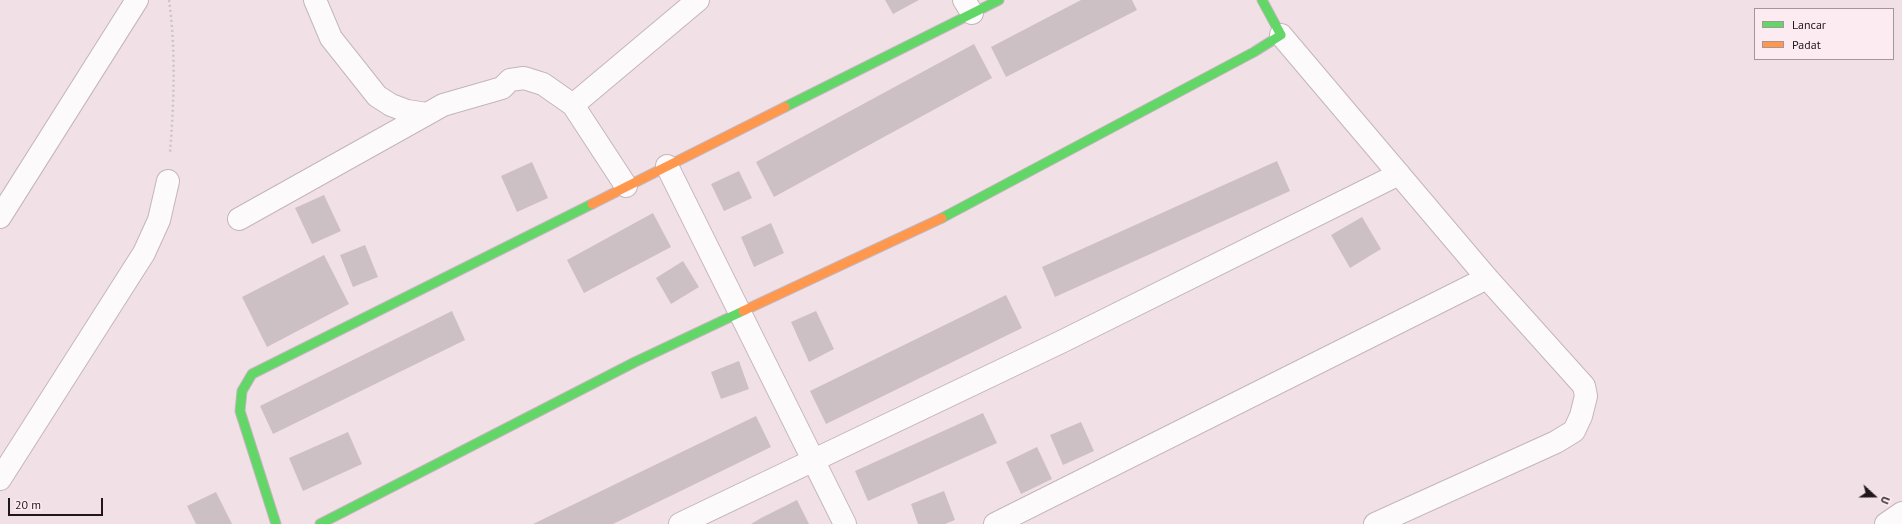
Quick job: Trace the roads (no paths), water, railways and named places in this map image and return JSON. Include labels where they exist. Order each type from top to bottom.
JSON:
[{"type":"street","points":[[0,217],[137,0]]},
{"type":"street","points":[[315,0],[330,38],[377,96],[391,105],[402,109],[427,114]]},
{"type":"street","points":[[276,524],[240,411],[239,397],[242,386],[252,374],[667,166],[968,7],[999,0]]},
{"type":"street","points":[[1262,0],[1281,35],[1487,278],[1584,386],[1586,396],[1581,416],[1574,431],[1556,442],[1375,524]]},
{"type":"street","points":[[573,105],[686,4]]},
{"type":"street","points":[[320,524],[547,406],[994,191],[1254,52],[1281,35]]},
{"type":"street","points":[[239,219],[443,106],[502,88],[510,80],[524,78],[543,84],[573,105],[626,186]]},
{"type":"street","points":[[667,166],[845,524]]},
{"type":"street","points":[[680,524],[1061,342],[1399,174]]},
{"type":"street","points":[[0,479],[144,253],[159,220],[168,181]]},
{"type":"street","points":[[1006,522],[1487,278]]},
{"type":"street","points":[[1886,524],[1902,513]]}]
